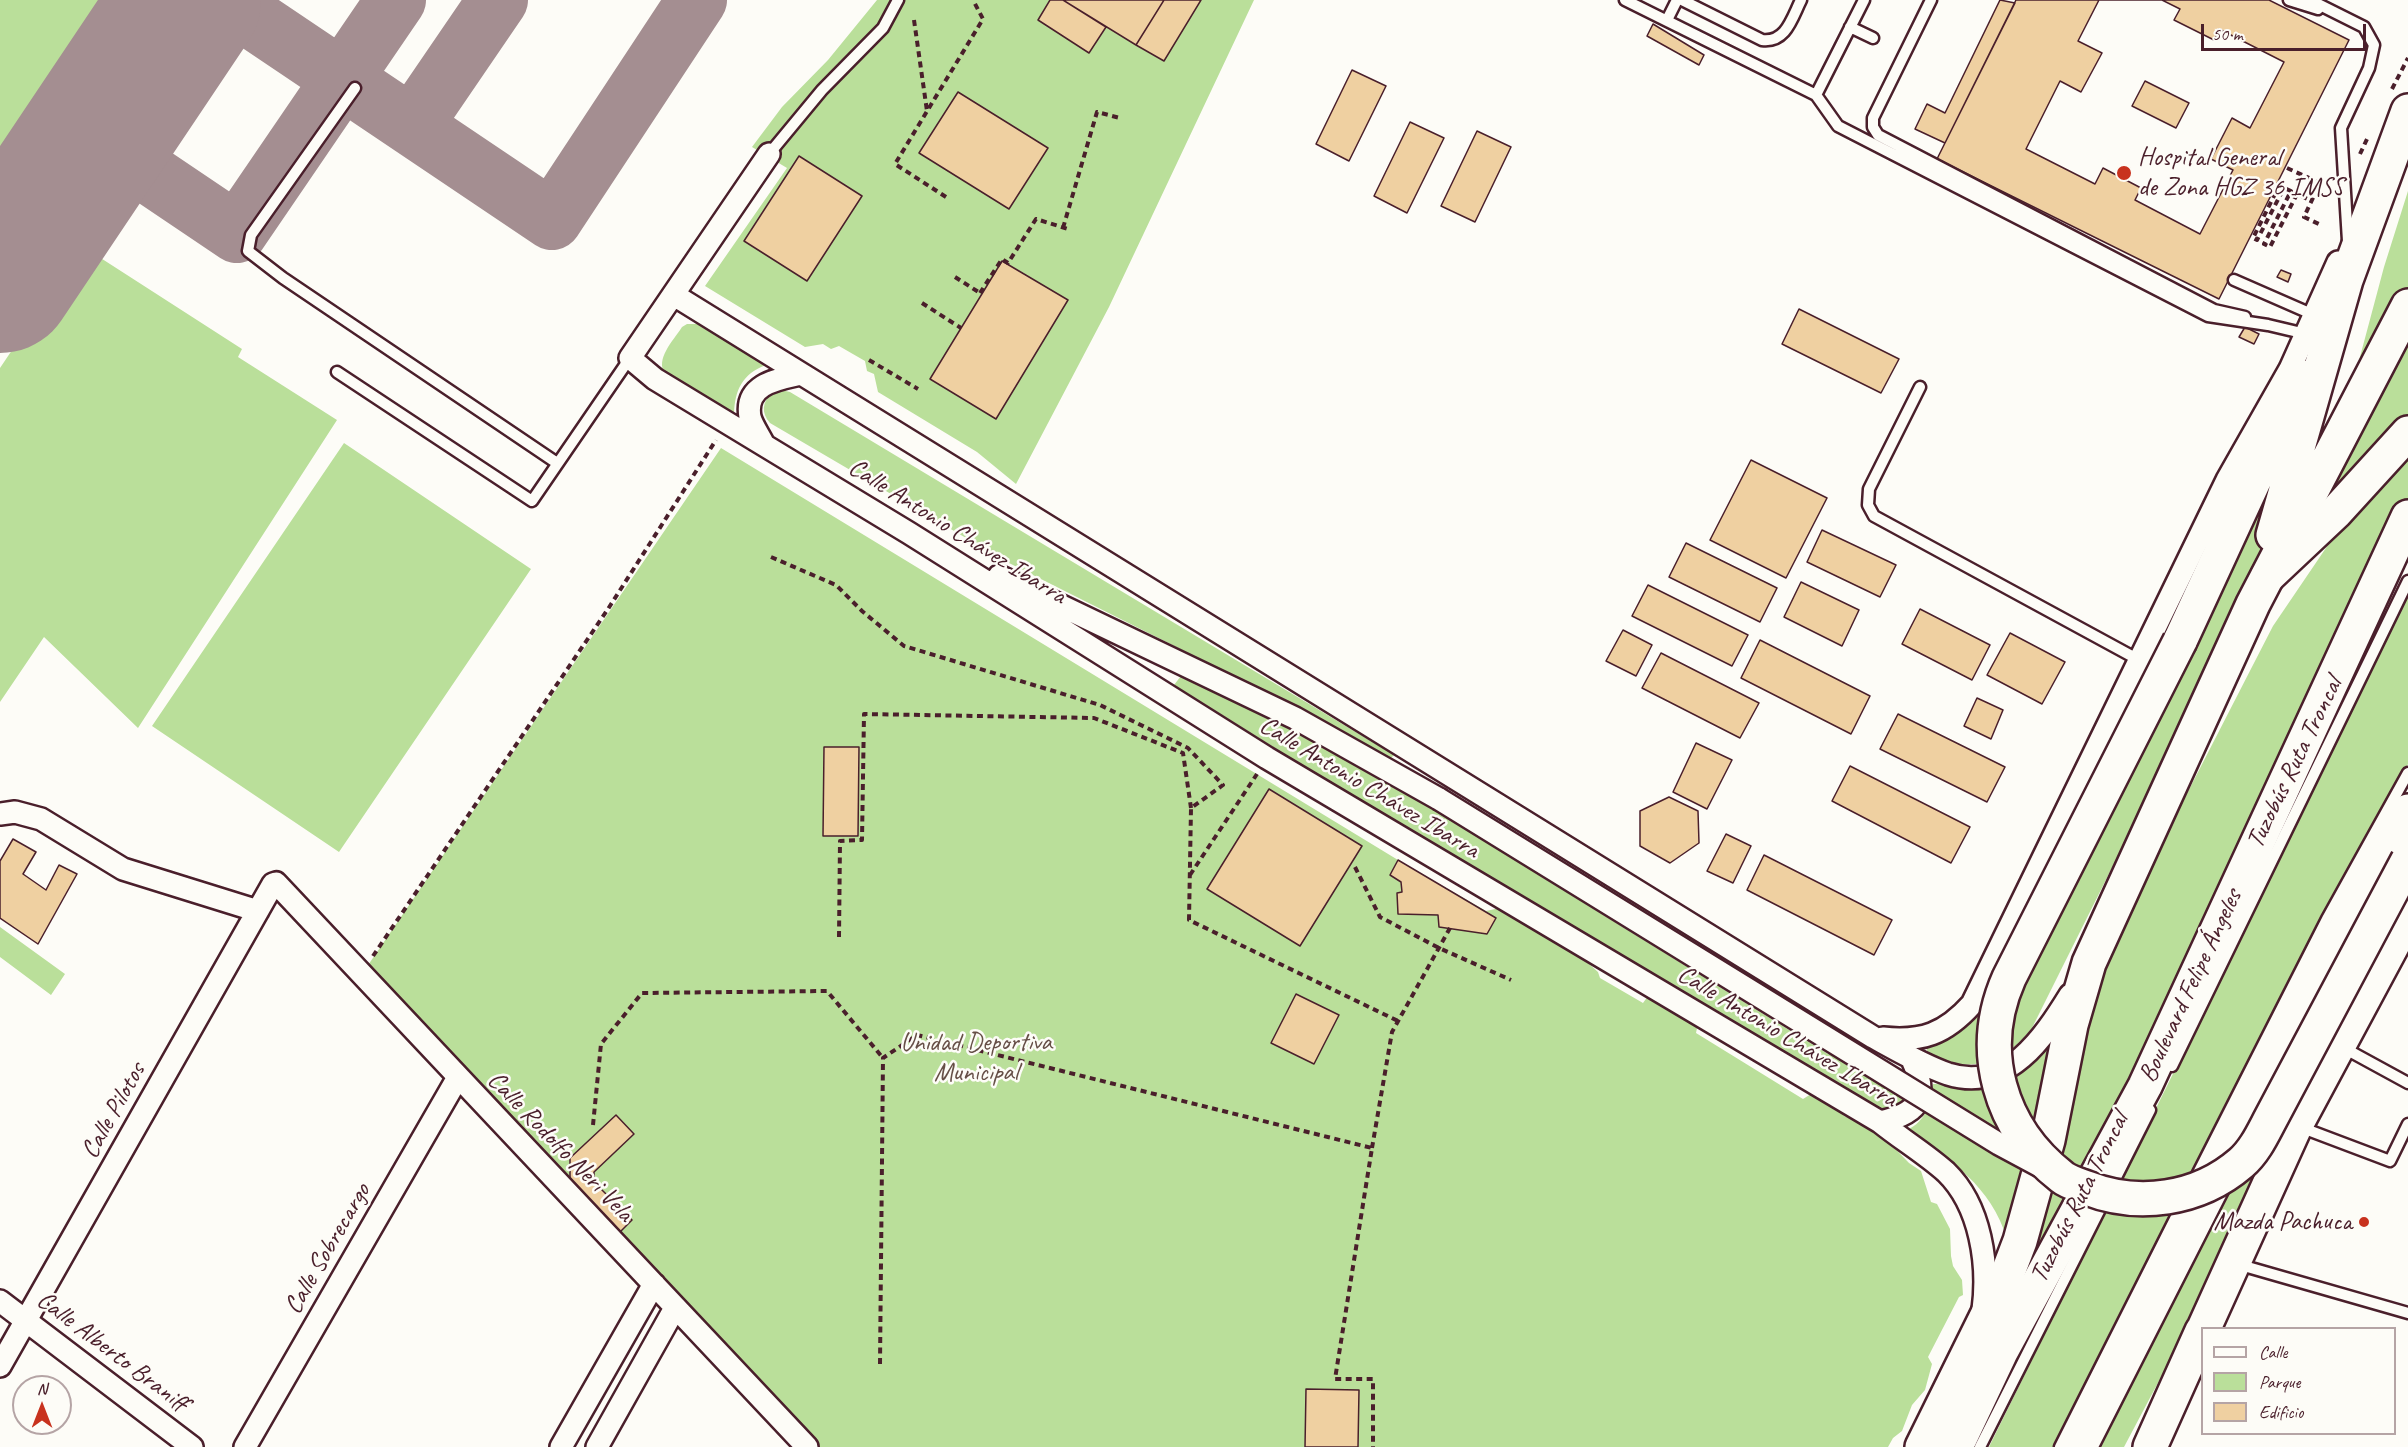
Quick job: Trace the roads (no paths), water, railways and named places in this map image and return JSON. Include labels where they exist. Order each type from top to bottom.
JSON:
[{"type":"main road","points":[[2260,590],[2346,280],[2405,118]]},
{"type":"main road","points":[[2346,280],[2180,641],[2000,999],[1994,1024],[1995,1069],[2008,1109],[2038,1154],[2063,1179],[2121,1198],[2160,1198],[2201,1187],[2241,1163],[2262,1135],[2408,860]]},
{"type":"main road","points":[[1922,1447],[2007,1275],[2020,1241],[2048,1140],[2071,1025],[2089,963],[2260,590],[2408,306]]},
{"type":"main road","points":[[2260,590],[2408,433]]},
{"type":"main road","name":"Boulevard Felipe Ángeles","points":[[1956,1447],[2001,1352],[2145,1086],[2408,517]]},
{"type":"main road","points":[[2080,1447],[2285,1043],[2408,811]]},
{"type":"main road","points":[[2204,1327],[2296,1125],[2407,920]]},
{"type":"main road","points":[[2150,1447],[2201,1334]]},
{"type":"street","points":[[1873,1037],[1906,1040],[1928,1036],[1958,1019],[1972,1004],[2227,480],[2290,369],[2405,118]]},
{"type":"street","points":[[630,358],[769,154]]},
{"type":"street","name":"Calle Antonio Chávez Ibarra","points":[[674,295],[1873,1037],[1911,1057],[1950,1075],[1989,1075],[2013,1065],[2032,1050],[2053,1023],[2089,963]]},
{"type":"street","name":"Calle Antonio Chávez Ibarra","points":[[630,358],[655,380],[909,533],[1267,758],[1880,1122],[1947,1173],[1962,1192],[1974,1216],[1981,1241],[1986,1291],[1981,1325]]},
{"type":"street","points":[[763,443],[750,416],[752,400],[758,387],[772,380],[801,374]]},
{"type":"street","points":[[909,533],[1295,718],[1439,799],[1999,1144],[2063,1179]]},
{"type":"street","points":[[7,813],[41,819],[123,869],[258,911]]},
{"type":"street","name":"Calle Pilotos","points":[[0,1366],[273,884],[276,884]]},
{"type":"street","name":"Calle Rodolfo Neri Vela","points":[[276,884],[457,1079],[807,1447]]},
{"type":"street","points":[[1880,1122],[1899,1118],[1918,1103],[1922,1090],[1921,1078],[1911,1057]]},
{"type":"street","name":"Calle Sobrecargo","points":[[245,1447],[457,1079]]},
{"type":"street","points":[[561,1447],[654,1284]]},
{"type":"street","name":"Calle Alberto Braniff","points":[[0,1301],[192,1447]]},
{"type":"street","points":[[597,1447],[675,1308]]},
{"type":"lane","points":[[769,154],[822,90],[883,28],[898,0]]},
{"type":"lane","points":[[1625,0],[1816,95],[1838,126],[2208,316],[2258,324],[2310,325]]},
{"type":"lane","points":[[1667,20],[1677,0]]},
{"type":"lane","points":[[1682,0],[1762,40],[1770,41],[1785,32],[1801,0]]},
{"type":"lane","points":[[1816,95],[1864,0]]},
{"type":"lane","points":[[1931,0],[1873,118],[1873,127],[1878,135],[2214,310],[2248,318],[2258,324]]},
{"type":"lane","points":[[2289,0],[2347,18]]},
{"type":"lane","points":[[2310,0],[2364,27],[2374,45],[2374,57],[2341,128],[2348,241]]},
{"type":"lane","points":[[1850,27],[1874,38]]},
{"type":"lane","points":[[355,88],[251,235],[248,251],[283,278],[557,463]]},
{"type":"lane","points":[[2234,280],[2310,325]]},
{"type":"lane","points":[[337,372],[532,501],[630,358]]},
{"type":"lane","points":[[1920,387],[1869,489],[1868,505],[1874,516],[2139,660]]},
{"type":"lane","name":"Tuzobús Ruta Troncal","points":[[2165,1081],[2408,581]]},
{"type":"lane","points":[[2060,1447],[2327,919],[2408,773]]},
{"type":"lane","points":[[2339,1045],[2408,1083]]},
{"type":"lane","name":"Tuzobús Ruta Troncal","points":[[1980,1447],[2154,1102]]},
{"type":"lane","points":[[2296,1125],[2390,1161],[2408,1124]]},
{"type":"lane","points":[[2234,1263],[2408,1313]]},
{"type":"place","name":"Hospital General de Zona HGZ 36 IMSS","points":[[2124,173]]},
{"type":"place","name":"Mazda Pachuca","points":[[2364,1222]]},
{"type":"park label","name":"Unidad Deportiva Municipal","points":[[976,1058]]}]
